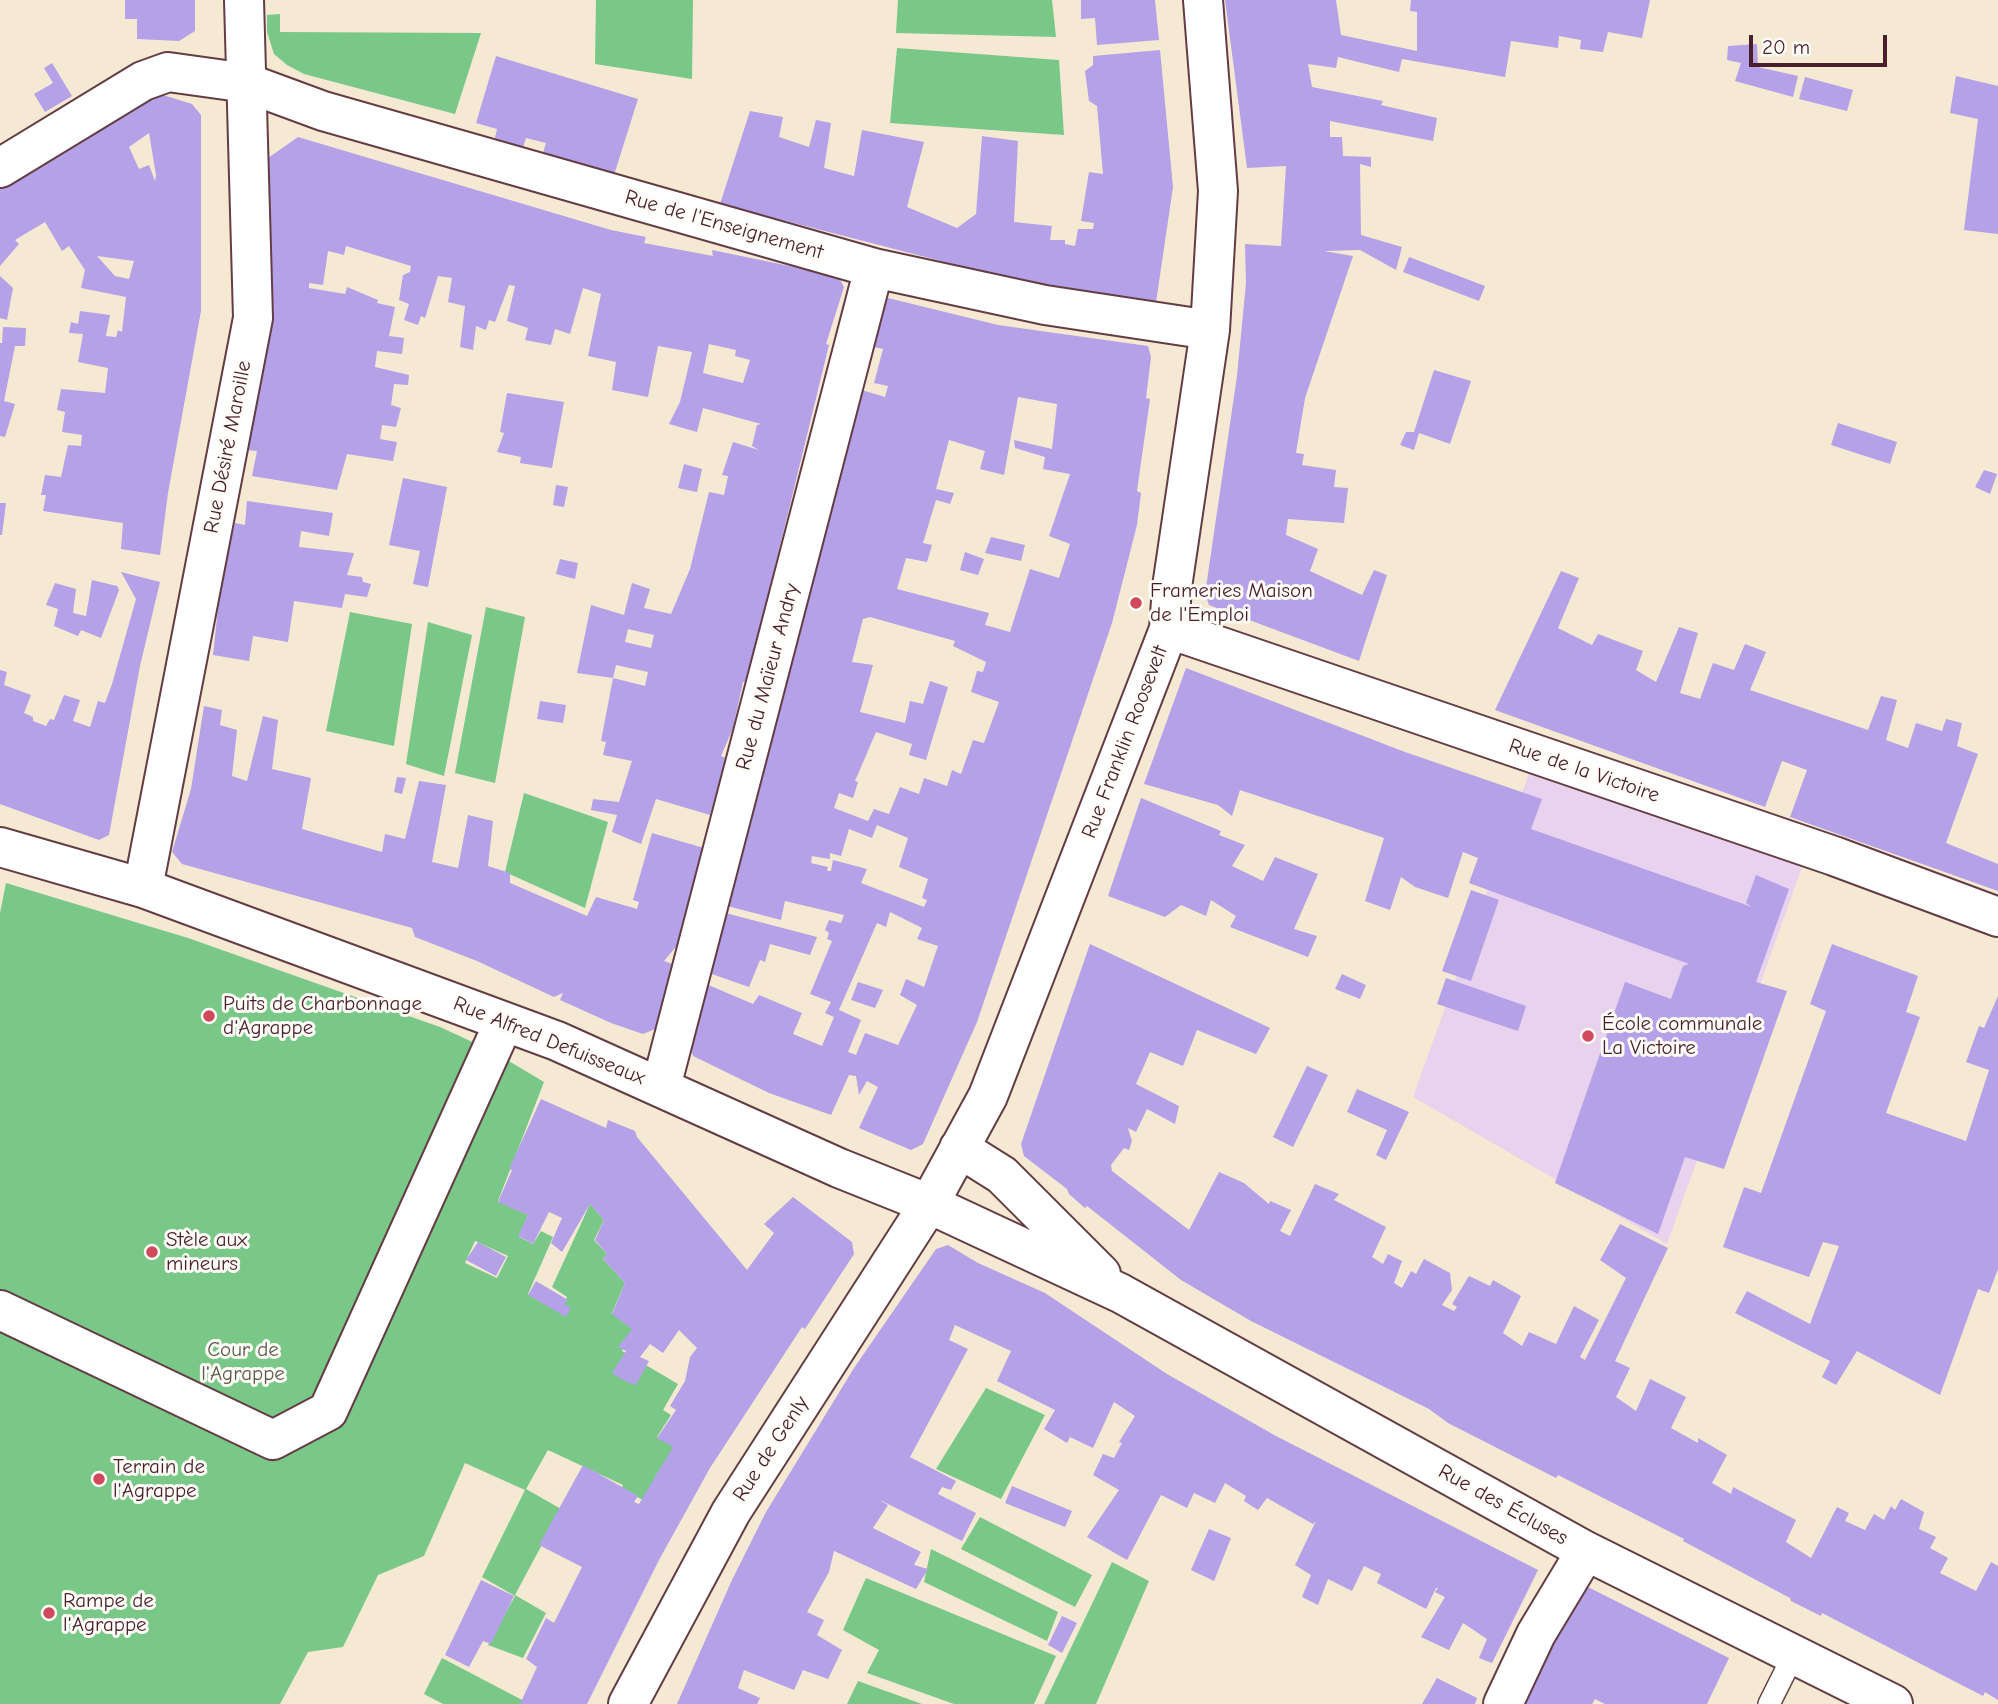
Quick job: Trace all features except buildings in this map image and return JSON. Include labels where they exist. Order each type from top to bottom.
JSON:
[{"type":"street","name":"Rue Désiré Maroille","points":[[143,888],[253,318],[244,0]]},
{"type":"street","name":"Rue Franklin Roosevelt","points":[[929,1204],[988,1096],[1169,629],[1172,587],[1210,330],[1218,191],[1203,0]]},
{"type":"street","name":"Rue de l'Enseignement","points":[[0,169],[143,81],[169,72],[247,83],[323,111],[874,268],[1045,305],[1210,330]]},
{"type":"street","name":"Rue du Maïeur Andry","points":[[661,1087],[874,268]]},
{"type":"street","name":"Rue de la Victoire","points":[[1169,629],[1834,856],[1998,917]]},
{"type":"street","name":"Rue Alfred Defuisseaux","points":[[0,847],[143,888],[557,1041],[839,1168],[929,1204],[1120,1293]]},
{"type":"street","points":[[0,1310],[273,1440],[328,1411],[504,1022]]},
{"type":"street","points":[[959,1148],[1002,1175],[1120,1293]]},
{"type":"street","name":"Rue de Genly","points":[[628,1704],[731,1511],[929,1204]]},
{"type":"street","name":"Rue des Écluses","points":[[1120,1293],[1586,1551],[1893,1704]]},
{"type":"street","points":[[1503,1704],[1536,1634],[1586,1551]]},
{"type":"lane","points":[[1769,1704],[1794,1654]]},
{"type":"shaded area","name":"École communale La Victoire","points":[[1536,754],[1809,848],[1667,1244],[1413,1097]]},
{"type":"green space","points":[[596,0],[693,0],[692,79],[595,64]]},
{"type":"green space","points":[[898,0],[1052,0],[1056,37],[896,33]]},
{"type":"green space","points":[[280,14],[280,32],[481,33],[455,114],[304,74],[287,65],[274,54],[267,32],[267,15]]},
{"type":"green space","points":[[897,48],[1059,60],[1064,135],[890,123]]},
{"type":"green space","points":[[486,607],[525,617],[495,783],[455,773]]},
{"type":"green space","points":[[350,612],[412,624],[394,746],[326,731]]},
{"type":"green space","points":[[428,622],[472,635],[444,776],[406,764]]},
{"type":"green space","points":[[524,793],[608,822],[585,908],[505,872]]},
{"type":"green space","name":"Cour de l'Agrappe","points":[[6,883],[188,938],[440,1027],[492,1051],[544,1082],[498,1201],[528,1215],[519,1237],[533,1244],[541,1231],[553,1237],[528,1294],[560,1311],[567,1297],[552,1287],[590,1204],[604,1220],[594,1240],[607,1254],[603,1259],[625,1283],[612,1313],[633,1329],[622,1351],[678,1384],[663,1410],[671,1415],[657,1437],[674,1446],[645,1501],[621,1489],[623,1485],[548,1450],[526,1489],[561,1509],[515,1595],[546,1613],[523,1658],[488,1645],[515,1596],[482,1577],[525,1490],[465,1463],[424,1556],[378,1575],[343,1647],[308,1652],[280,1704],[0,1704],[0,913]],"holes":[[[475,1241],[508,1256],[497,1278],[465,1263]]]},
{"type":"green space","points":[[986,1388],[1045,1415],[1001,1499],[936,1469]]},
{"type":"green space","points":[[980,1517],[1092,1575],[1075,1607],[961,1549]]},
{"type":"green space","points":[[931,1549],[1058,1612],[1047,1641],[924,1582]]},
{"type":"green space","points":[[1112,1562],[1149,1581],[1096,1704],[1044,1704]]},
{"type":"green space","points":[[866,1578],[1056,1656],[1034,1704],[954,1704],[867,1673],[879,1650],[843,1630]]},
{"type":"green space","points":[[442,1658],[524,1701],[522,1704],[443,1704],[424,1694]]},
{"type":"green space","points":[[858,1681],[922,1704],[847,1704]]},
{"type":"place","name":"Frameries Maison de l'Emploi","points":[[1136,603]]},
{"type":"place","name":"Puits de Charbonnage d'Agrappe","points":[[209,1016]]},
{"type":"place","name":"École communale La Victoire","points":[[1588,1036]]},
{"type":"place","name":"Stèle aux mineurs","points":[[152,1252]]},
{"type":"place","name":"Terrain de l'Agrappe","points":[[99,1479]]},
{"type":"place","name":"Rampe de l'Agrappe","points":[[49,1613]]}]
